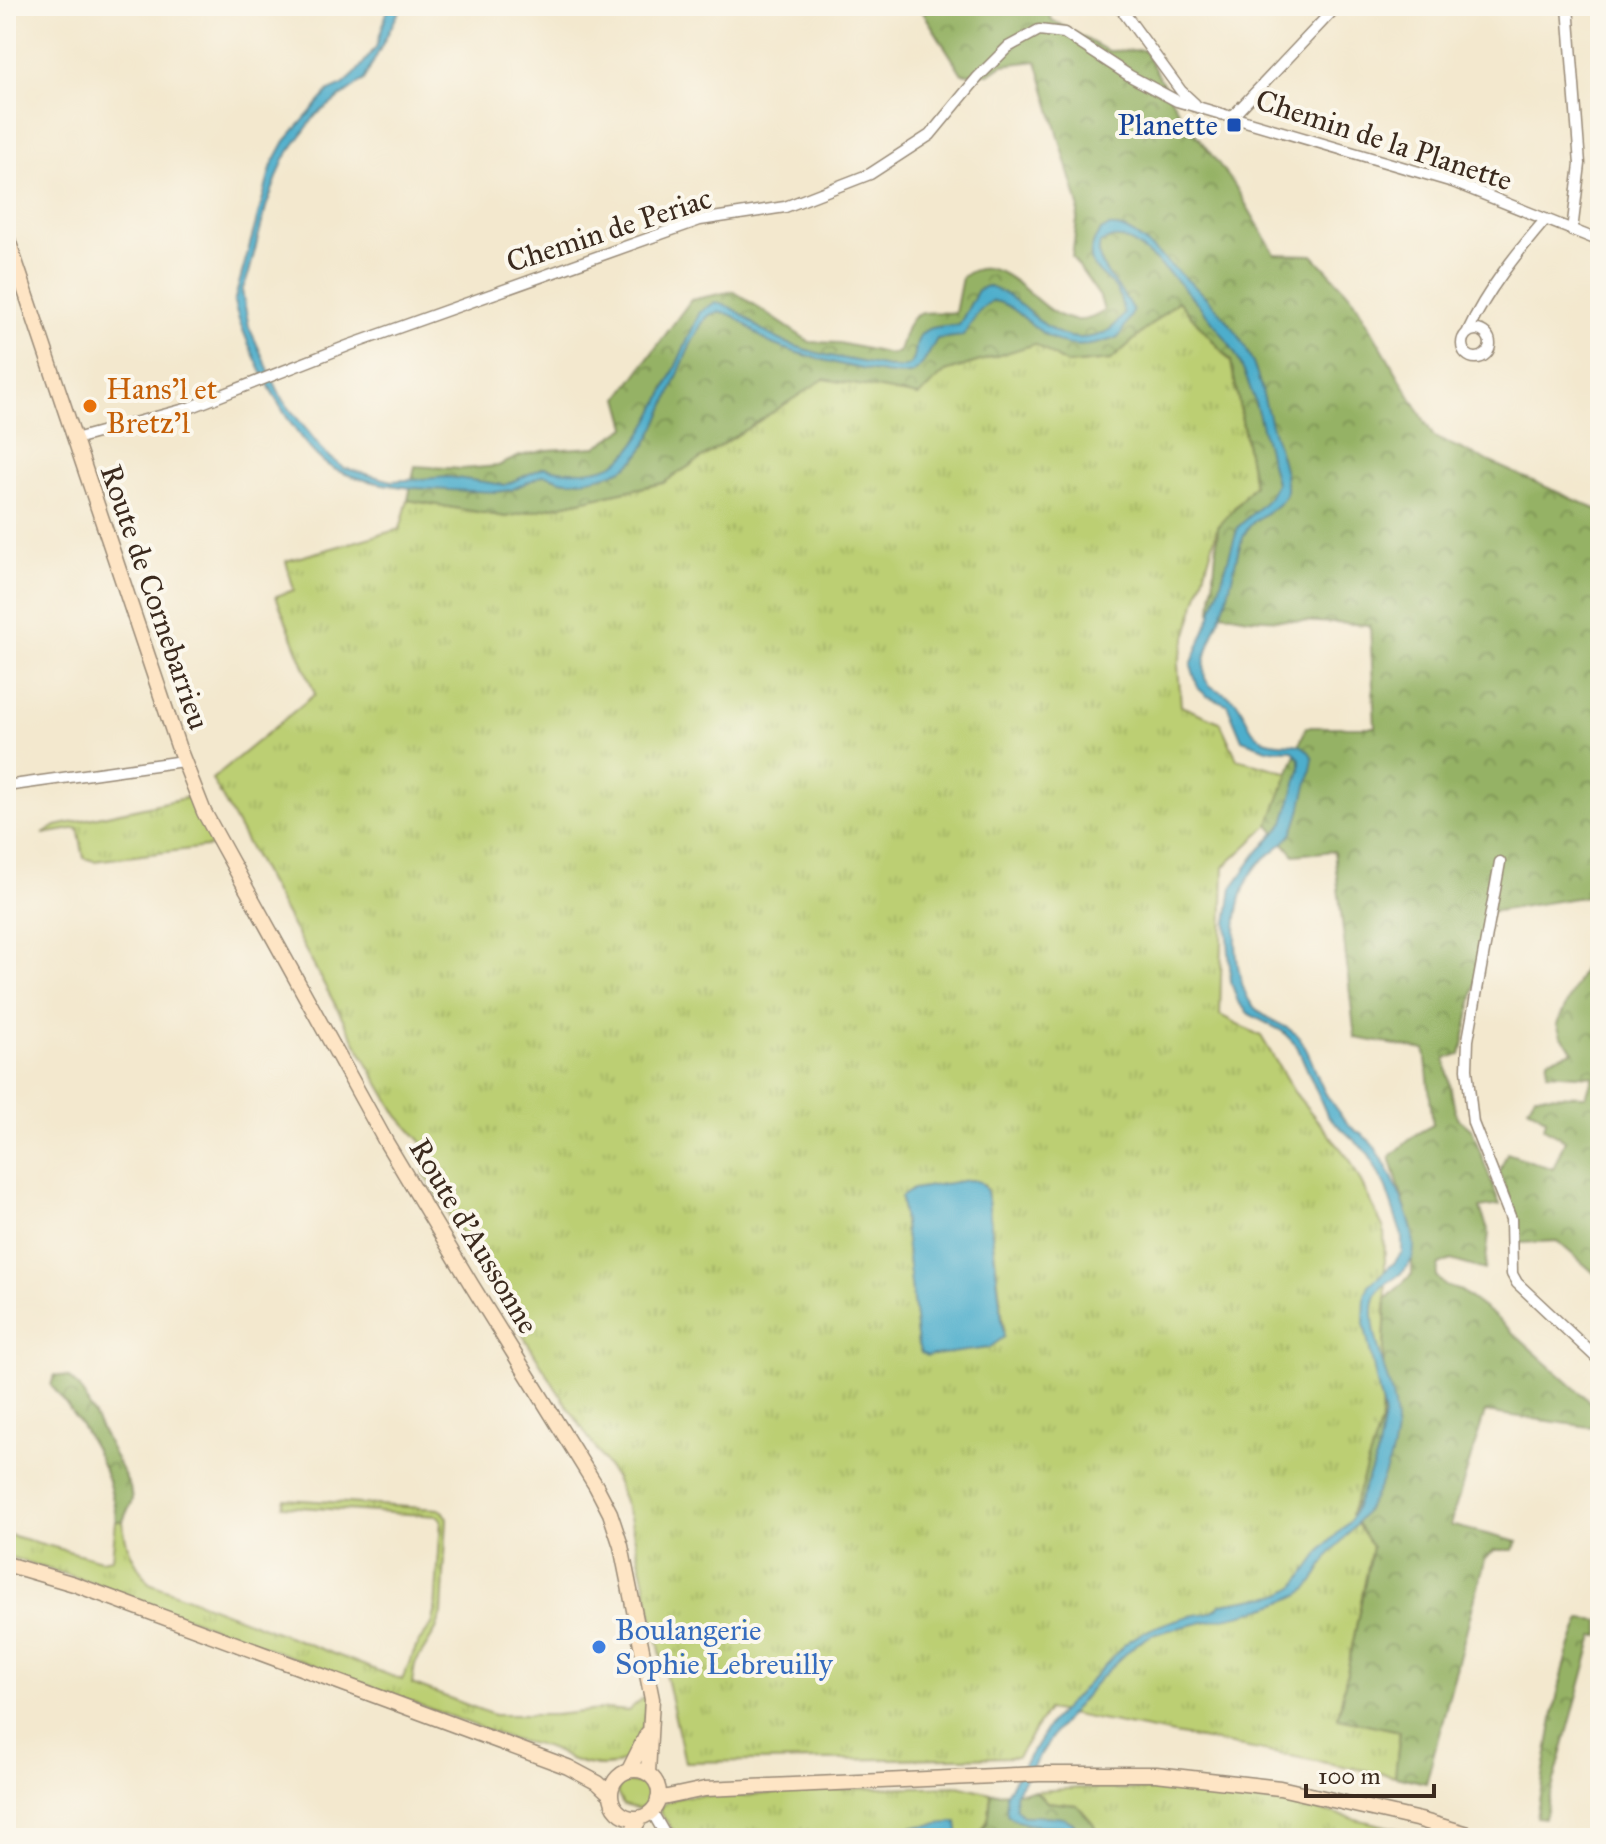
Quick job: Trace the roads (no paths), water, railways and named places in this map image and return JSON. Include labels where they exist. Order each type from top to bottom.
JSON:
[{"type":"main road","name":"Route de Cornebarrieu","points":[[6,234],[183,761],[197,794]]},
{"type":"main road","name":"Route d'Aussonne","points":[[197,794],[386,1142],[590,1475],[610,1513],[621,1546],[652,1699],[651,1777]]},
{"type":"main road","points":[[6,1564],[74,1584],[568,1767],[598,1783],[610,1794],[616,1809],[622,1814],[650,1809],[705,1789]]},
{"type":"main road","name":"Route d'Aussonne","points":[[624,1773],[652,1722]]},
{"type":"main road","points":[[568,1767],[651,1777],[705,1789],[1039,1774],[1156,1774],[1280,1788],[1420,1820],[1482,1838]]},
{"type":"main road","points":[[610,1794],[612,1784],[624,1773]]},
{"type":"main road","points":[[628,1838],[650,1809],[651,1777]]},
{"type":"main road","points":[[620,1838],[622,1814]]},
{"type":"street","points":[[1119,6],[1181,91],[1196,105]]},
{"type":"street","points":[[1233,116],[1337,6]]},
{"type":"street","points":[[1568,6],[1580,164],[1572,231]]},
{"type":"street","name":"Chemin de Periac","points":[[75,439],[189,408],[277,372],[700,220],[785,207],[870,174],[930,135],[978,77],[1008,47],[1039,30],[1064,33],[1130,76],[1177,101],[1196,105]]},
{"type":"street","name":"Chemin de la Planette","points":[[1196,105],[1453,182],[1600,241]]},
{"type":"street","points":[[1468,331],[1485,300],[1545,220]]},
{"type":"street","points":[[6,786],[183,761]]},
{"type":"street","points":[[1500,862],[1468,1040],[1467,1069],[1473,1123],[1511,1219],[1512,1274],[1517,1283],[1600,1361]]},
{"type":"street","points":[[650,1809],[667,1838]]},
{"type":"water","points":[[389,6],[402,6],[364,80],[316,115],[284,159],[266,207],[242,291],[249,327],[282,399],[326,454],[344,468],[392,481],[449,477],[505,485],[544,467],[583,471],[613,464],[632,448],[643,432],[700,312],[714,303],[731,308],[764,332],[786,343],[834,357],[898,369],[911,364],[918,339],[925,331],[939,326],[959,325],[978,290],[986,286],[1014,300],[1050,329],[1063,335],[1078,338],[1100,335],[1124,314],[1117,291],[1098,272],[1092,261],[1092,247],[1107,227],[1118,227],[1141,239],[1206,297],[1237,333],[1255,369],[1282,460],[1286,490],[1280,502],[1252,523],[1244,536],[1207,652],[1205,676],[1211,686],[1235,700],[1250,728],[1259,737],[1272,742],[1300,745],[1313,758],[1292,834],[1257,866],[1241,898],[1236,922],[1238,965],[1242,985],[1252,1004],[1300,1039],[1331,1102],[1351,1127],[1374,1146],[1388,1169],[1408,1218],[1414,1248],[1412,1259],[1377,1293],[1373,1314],[1395,1413],[1395,1438],[1385,1473],[1368,1506],[1304,1591],[1263,1609],[1152,1635],[1135,1645],[1099,1679],[1055,1732],[1015,1794],[1016,1808],[1023,1816],[1066,1819],[1079,1829],[1084,1838],[1070,1838],[1062,1826],[1026,1824],[1007,1814],[1006,1793],[1051,1722],[1125,1644],[1139,1635],[1169,1622],[1209,1612],[1221,1604],[1282,1594],[1296,1586],[1323,1548],[1350,1521],[1377,1457],[1384,1416],[1364,1323],[1365,1295],[1369,1285],[1402,1252],[1402,1236],[1386,1188],[1369,1154],[1327,1115],[1297,1046],[1282,1031],[1249,1014],[1238,1002],[1231,982],[1227,923],[1232,888],[1284,823],[1300,770],[1300,759],[1292,750],[1267,749],[1242,740],[1227,704],[1207,696],[1198,688],[1191,665],[1211,615],[1238,527],[1269,498],[1276,483],[1250,389],[1230,346],[1187,292],[1137,246],[1115,238],[1100,243],[1101,261],[1133,312],[1119,337],[1104,342],[1068,345],[1046,335],[1008,306],[991,301],[979,311],[963,336],[937,339],[920,367],[912,373],[886,373],[842,365],[781,347],[763,339],[736,317],[712,314],[694,338],[646,444],[637,458],[620,470],[574,481],[543,475],[511,490],[496,492],[396,486],[338,471],[322,461],[306,443],[274,396],[260,370],[234,302],[272,165],[285,141],[329,91],[343,85],[355,74],[376,47]]},
{"type":"water","points":[[968,1180],[980,1183],[987,1192],[1004,1337],[989,1348],[927,1356],[921,1353],[918,1345],[901,1197],[913,1189]]},
{"type":"water","points":[[957,1822],[959,1838],[913,1838],[912,1827]]},
{"type":"place","name":"Planette","points":[[1234,125]]},
{"type":"place","name":"Hans'l et Bretz'l","points":[[90,406]]},
{"type":"place","name":"Boulangerie Sophie Lebreuilly","points":[[599,1647]]}]
